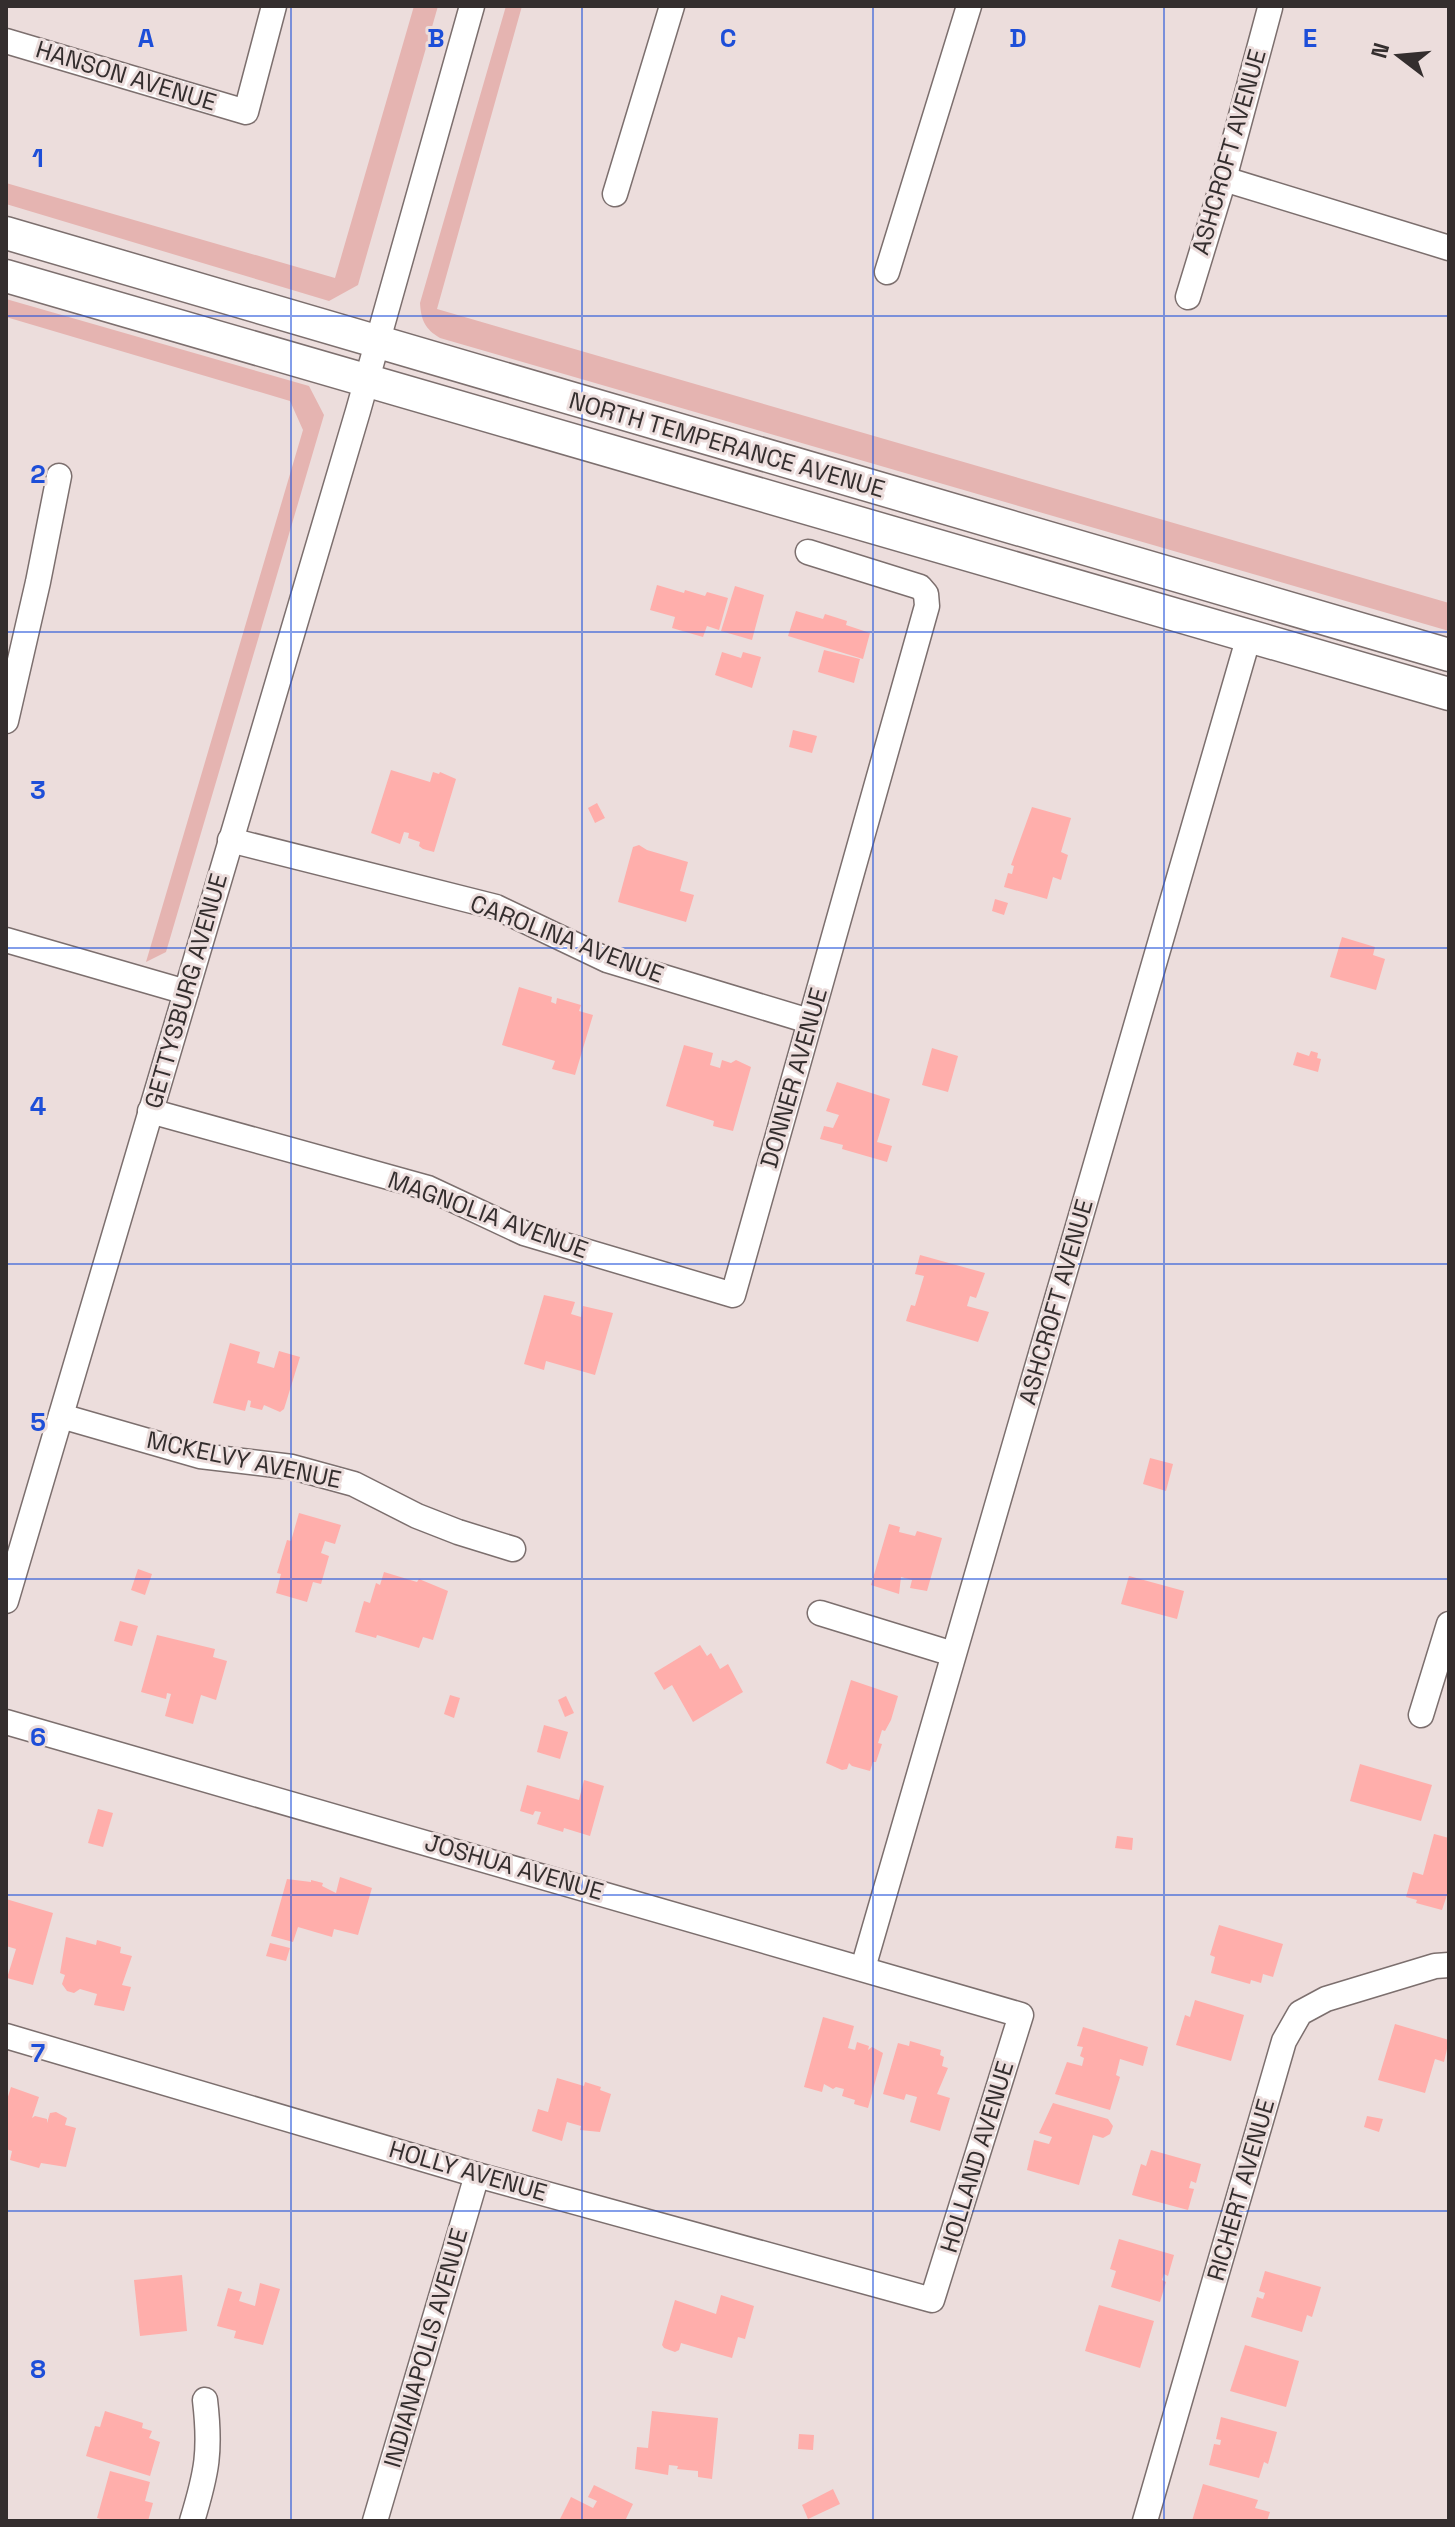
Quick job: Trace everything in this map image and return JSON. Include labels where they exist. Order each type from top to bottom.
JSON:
[{"type":"main road","name":"NORTH TEMPERANCE AVENUE","points":[[6,233],[1449,655]]},
{"type":"main road","name":"NORTH TEMPERANCE AVENUE","points":[[6,276],[1449,694]]},
{"type":"street","name":"HANSON AVENUE","points":[[6,41],[246,112],[274,6]]},
{"type":"street","name":"GETTYSBURG AVENUE","points":[[6,1601],[366,381],[472,6]]},
{"type":"street","points":[[615,194],[672,6]]},
{"type":"street","points":[[887,272],[969,6]]},
{"type":"street","name":"ASHCROFT AVENUE","points":[[1188,297],[1224,179],[1270,8]]},
{"type":"street","points":[[1224,179],[1449,248]]},
{"type":"street","points":[[6,721],[59,476]]},
{"type":"street","name":"DONNER AVENUE","points":[[733,1295],[927,606],[926,594],[920,587],[808,552]]},
{"type":"street","name":"ASHCROFT AVENUE","points":[[863,1968],[1249,636]]},
{"type":"street","name":"CAROLINA AVENUE","points":[[230,840],[496,907],[607,960],[809,1021]]},
{"type":"street","points":[[6,940],[186,992]]},
{"type":"street","name":"MAGNOLIA AVENUE","points":[[150,1111],[428,1188],[524,1233],[733,1295]]},
{"type":"street","name":"MCKELVY AVENUE","points":[[61,1416],[200,1456],[292,1467],[354,1484],[417,1516],[513,1549]]},
{"type":"street","points":[[820,1613],[953,1654]]},
{"type":"street","points":[[1421,1715],[1449,1624]]},
{"type":"street","name":"JOSHUA AVENUE","points":[[6,1722],[1021,2015]]},
{"type":"street","name":"RICHERT AVENUE","points":[[1145,2521],[1284,2041],[1300,2013],[1326,1999],[1435,1966],[1449,1965]]},
{"type":"street","name":"HOLLAND AVENUE","points":[[932,2300],[1021,2015]]},
{"type":"street","name":"HOLLY AVENUE","points":[[6,2036],[477,2175],[932,2300]]},
{"type":"street","name":"INDIANAPOLIS AVENUE","points":[[375,2521],[477,2175]]},
{"type":"street","points":[[192,2521],[207,2473],[210,2438],[205,2400]]},
{"type":"shaded area","points":[[414,6],[438,6],[358,285],[329,301],[6,204],[6,183],[335,278]]},
{"type":"shaded area","points":[[506,6],[522,6],[437,309],[1449,603],[1449,631],[435,335],[425,324],[420,303]]},
{"type":"shaded area","points":[[6,299],[309,386],[324,415],[166,952],[146,962],[303,430],[290,401],[6,317]]},
{"type":"building","points":[[657,585],[684,593],[685,590],[705,596],[707,592],[728,598],[719,630],[707,626],[703,637],[672,628],[675,617],[650,610]]},
{"type":"building","points":[[735,586],[764,595],[752,640],[721,631]]},
{"type":"building","points":[[796,611],[823,619],[825,614],[870,633],[863,659],[788,636]]},
{"type":"building","points":[[824,650],[860,659],[854,683],[818,672]]},
{"type":"building","points":[[722,652],[741,658],[743,652],[761,657],[752,688],[715,675]]},
{"type":"building","points":[[793,730],[817,736],[812,753],[789,747]]},
{"type":"building","points":[[391,770],[430,782],[433,772],[456,779],[434,852],[423,849],[419,846],[420,842],[408,838],[409,833],[404,832],[400,844],[371,833]]},
{"type":"building","points":[[597,803],[605,818],[595,823],[588,808]]},
{"type":"building","points":[[1032,807],[1071,818],[1061,852],[1068,855],[1061,880],[1053,877],[1047,899],[1004,887],[1008,873],[1012,874],[1014,866],[1011,865]]},
{"type":"building","points":[[639,845],[688,862],[680,891],[694,895],[686,922],[618,902],[633,847]]},
{"type":"building","points":[[995,899],[1008,903],[1004,915],[992,911]]},
{"type":"building","points":[[1342,937],[1375,947],[1373,955],[1385,959],[1376,990],[1330,977]]},
{"type":"building","points":[[519,987],[552,997],[551,1002],[556,1004],[557,998],[581,1005],[579,1011],[593,1015],[575,1075],[552,1069],[555,1061],[502,1045]]},
{"type":"building","points":[[684,1045],[713,1053],[710,1065],[720,1068],[722,1060],[731,1063],[736,1060],[751,1067],[733,1131],[713,1126],[714,1121],[666,1106]]},
{"type":"building","points":[[932,1048],[958,1056],[948,1092],[922,1085]]},
{"type":"building","points":[[1311,1051],[1318,1053],[1317,1058],[1321,1059],[1318,1072],[1293,1065],[1297,1052],[1309,1056]]},
{"type":"building","points":[[837,1082],[890,1099],[877,1142],[892,1146],[887,1162],[820,1139],[824,1126],[833,1128],[839,1115],[826,1111]]},
{"type":"building","points":[[920,1255],[985,1273],[976,1298],[970,1296],[967,1306],[989,1312],[978,1342],[906,1321],[911,1305],[915,1306],[924,1276],[915,1274]]},
{"type":"building","points":[[544,1295],[575,1302],[571,1314],[581,1317],[583,1306],[613,1313],[595,1375],[546,1361],[544,1370],[524,1364]]},
{"type":"building","points":[[230,1343],[260,1352],[257,1363],[274,1368],[279,1351],[300,1357],[284,1409],[280,1412],[264,1405],[262,1410],[250,1407],[251,1401],[248,1400],[245,1411],[213,1403]]},
{"type":"building","points":[[1150,1458],[1173,1464],[1166,1491],[1143,1484]]},
{"type":"building","points":[[299,1513],[341,1525],[335,1544],[325,1541],[321,1553],[329,1556],[321,1584],[313,1582],[307,1602],[276,1593],[281,1574],[277,1573]]},
{"type":"building","points":[[889,1524],[900,1527],[899,1532],[915,1536],[917,1531],[942,1538],[927,1591],[910,1588],[912,1580],[901,1577],[899,1594],[871,1585]]},
{"type":"building","points":[[138,1569],[152,1574],[145,1595],[131,1590]]},
{"type":"building","points":[[384,1572],[417,1582],[419,1579],[448,1591],[433,1640],[423,1637],[419,1648],[377,1635],[376,1638],[355,1632],[364,1601],[370,1603],[376,1583],[380,1585]]},
{"type":"building","points":[[1129,1576],[1184,1591],[1177,1619],[1121,1604]]},
{"type":"building","points":[[120,1621],[138,1626],[132,1646],[114,1641]]},
{"type":"building","points":[[157,1635],[215,1649],[213,1657],[227,1661],[216,1700],[201,1695],[193,1724],[165,1716],[171,1694],[167,1693],[166,1699],[141,1692]]},
{"type":"building","points":[[700,1645],[707,1656],[711,1653],[720,1669],[728,1664],[743,1692],[693,1722],[672,1685],[664,1690],[654,1673]]},
{"type":"building","points":[[851,1680],[898,1696],[891,1720],[885,1731],[882,1730],[878,1743],[882,1744],[870,1771],[849,1763],[847,1769],[842,1770],[826,1763]]},
{"type":"building","points":[[450,1695],[460,1698],[454,1718],[444,1714]]},
{"type":"building","points":[[566,1696],[574,1713],[565,1717],[558,1700]]},
{"type":"building","points":[[544,1725],[568,1732],[560,1759],[537,1752]]},
{"type":"building","points":[[1360,1764],[1432,1785],[1421,1821],[1350,1801]]},
{"type":"building","points":[[584,1780],[604,1786],[590,1836],[537,1824],[541,1812],[535,1811],[533,1815],[520,1811],[527,1785],[579,1800]]},
{"type":"building","points":[[98,1809],[113,1813],[103,1847],[88,1843]]},
{"type":"building","points":[[1434,1834],[1449,1838],[1449,1896],[1442,1910],[1406,1897],[1413,1872],[1423,1875]]},
{"type":"building","points":[[1117,1836],[1133,1838],[1132,1850],[1115,1848]]},
{"type":"building","points":[[340,1877],[372,1888],[358,1935],[334,1929],[332,1937],[298,1927],[293,1942],[271,1936],[287,1879],[323,1883],[322,1886],[336,1893]]},
{"type":"building","points":[[6,1899],[53,1913],[33,1985],[7,1978],[16,1949],[6,1946]]},
{"type":"building","points":[[1219,1925],[1283,1944],[1273,1977],[1263,1974],[1261,1983],[1251,1980],[1250,1984],[1211,1973],[1215,1957],[1210,1955]]},
{"type":"building","points":[[66,1937],[96,1945],[97,1940],[121,1947],[120,1953],[132,1956],[122,1985],[131,1987],[124,2011],[94,2005],[97,1994],[80,1989],[74,1993],[67,1991],[62,1984],[65,1975],[60,1973]]},
{"type":"building","points":[[270,1943],[290,1948],[286,1961],[266,1956]]},
{"type":"building","points":[[1195,2000],[1244,2015],[1231,2061],[1176,2045],[1185,2015],[1190,2017]]},
{"type":"building","points":[[823,2017],[854,2026],[848,2048],[855,2050],[857,2042],[869,2046],[868,2050],[872,2047],[883,2053],[868,2108],[842,2096],[844,2089],[833,2089],[824,2084],[822,2092],[804,2087]]},
{"type":"building","points":[[1395,2024],[1449,2040],[1444,2062],[1435,2059],[1425,2093],[1378,2080]]},
{"type":"building","points":[[1083,2027],[1148,2047],[1143,2066],[1120,2059],[1116,2075],[1120,2077],[1110,2110],[1055,2094],[1067,2062],[1082,2066],[1084,2058],[1080,2056],[1083,2047],[1077,2046]]},
{"type":"building","points":[[910,2041],[941,2050],[940,2055],[944,2057],[942,2066],[948,2068],[937,2094],[950,2098],[940,2131],[910,2122],[917,2097],[906,2094],[904,2100],[883,2094],[898,2043],[909,2046]]},
{"type":"building","points":[[557,2078],[584,2086],[585,2082],[611,2094],[600,2132],[580,2130],[581,2126],[567,2122],[562,2141],[532,2131],[538,2109],[548,2112]]},
{"type":"building","points":[[11,2087],[39,2097],[32,2118],[47,2119],[47,2123],[50,2113],[56,2112],[67,2118],[65,2125],[76,2128],[66,2167],[41,2163],[39,2168],[10,2160],[12,2151],[6,2149],[6,2103]]},
{"type":"building","points":[[1053,2103],[1108,2119],[1113,2126],[1110,2134],[1103,2138],[1093,2135],[1079,2185],[1027,2170],[1034,2140],[1049,2144],[1052,2137],[1039,2133]]},
{"type":"building","points":[[1367,2116],[1383,2119],[1379,2132],[1364,2127]]},
{"type":"building","points":[[1151,2150],[1201,2164],[1196,2183],[1191,2181],[1189,2188],[1194,2189],[1188,2210],[1132,2195],[1141,2164],[1146,2166]]},
{"type":"building","points":[[1119,2239],[1174,2255],[1168,2276],[1164,2274],[1162,2280],[1166,2282],[1160,2302],[1111,2287],[1116,2271],[1110,2269]]},
{"type":"building","points":[[1265,2271],[1321,2287],[1312,2317],[1307,2315],[1302,2332],[1251,2317],[1257,2297],[1263,2299],[1265,2293],[1259,2291]]},
{"type":"building","points":[[182,2275],[187,2331],[140,2336],[134,2280]]},
{"type":"building","points":[[260,2283],[280,2289],[263,2345],[234,2338],[236,2331],[217,2326],[228,2288],[242,2292],[239,2301],[255,2306]]},
{"type":"building","points":[[721,2295],[754,2306],[745,2339],[738,2337],[732,2358],[681,2343],[675,2352],[664,2348],[662,2345],[675,2300],[716,2314]]},
{"type":"building","points":[[1099,2305],[1154,2321],[1140,2368],[1085,2351]]},
{"type":"building","points":[[1245,2345],[1299,2361],[1286,2407],[1230,2391]]},
{"type":"building","points":[[105,2411],[143,2423],[142,2428],[152,2431],[149,2438],[160,2442],[150,2476],[86,2456],[95,2426],[100,2427]]},
{"type":"building","points":[[652,2411],[718,2418],[712,2479],[698,2477],[698,2471],[677,2469],[678,2466],[669,2465],[668,2475],[635,2469],[637,2447],[648,2448]]},
{"type":"building","points":[[1221,2417],[1277,2432],[1268,2464],[1264,2462],[1259,2478],[1209,2465],[1214,2444],[1220,2445],[1221,2440],[1216,2439]]},
{"type":"building","points":[[799,2434],[814,2435],[813,2450],[798,2449]]},
{"type":"building","points":[[110,2471],[150,2482],[145,2501],[153,2503],[148,2521],[97,2518]]},
{"type":"building","points":[[1203,2484],[1258,2500],[1255,2508],[1270,2512],[1267,2521],[1192,2521]]},
{"type":"building","points":[[594,2485],[633,2504],[625,2521],[559,2521],[571,2497],[593,2508],[597,2501],[588,2497]]},
{"type":"building","points":[[833,2489],[840,2504],[808,2519],[802,2505]]}]
